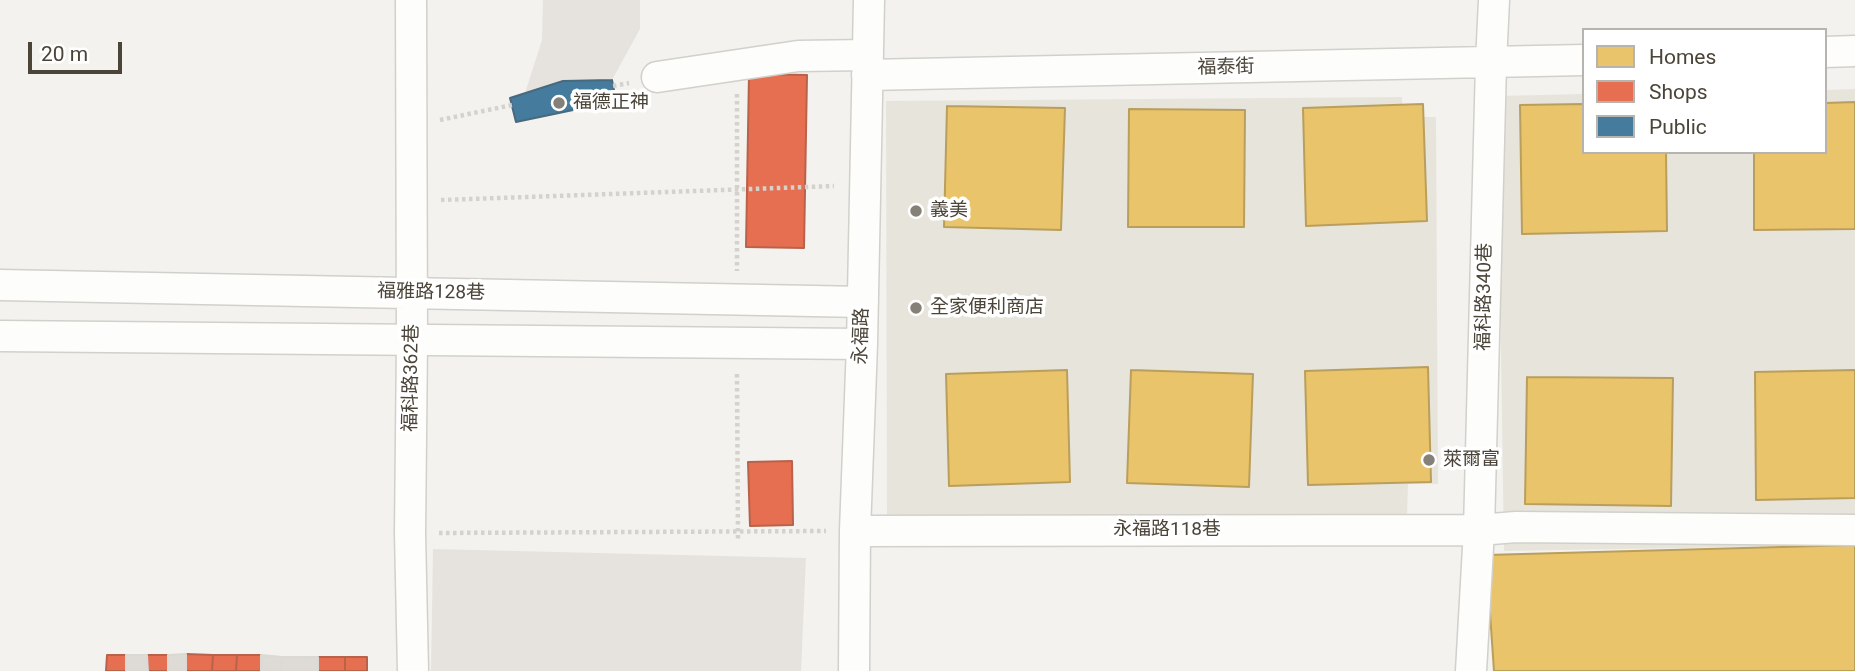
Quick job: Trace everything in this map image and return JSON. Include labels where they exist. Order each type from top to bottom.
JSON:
[{"type":"street","name":"福科路362巷","points":[[411,0],[410,533],[413,671]]},
{"type":"street","name":"永福路","points":[[853,671],[869,0]]},
{"type":"street","name":"福科路340巷","points":[[1471,671],[1479,530],[1494,0]]},
{"type":"street","points":[[1827,52],[1855,51]]},
{"type":"street","name":"福泰街","points":[[657,77],[798,56],[868,65],[1491,63],[1582,60]]},
{"type":"street","name":"福雅路128巷","points":[[0,285],[863,302]]},
{"type":"street","points":[[0,335],[862,344]]},
{"type":"street","points":[[1479,530],[1516,527],[1855,530]]},
{"type":"street","name":"永福路118巷","points":[[855,531],[1479,530]]},
{"type":"path","points":[[438,120],[512,105]]},
{"type":"path","points":[[412,201],[865,185]]},
{"type":"path","points":[[410,533],[855,531]]},
{"type":"shaded area","points":[[543,0],[640,0],[640,29],[612,80],[563,81],[525,93],[542,40]]},
{"type":"shaded area","points":[[1855,89],[1855,545],[1504,551],[1497,96],[1582,94],[1582,154],[1827,154],[1827,90]]},
{"type":"shaded area","points":[[1402,97],[1403,117],[1436,117],[1438,484],[1408,484],[1407,518],[887,522],[886,101]]},
{"type":"shaded area","points":[[433,549],[806,558],[801,671],[431,671]]},
{"type":"building: Homes","points":[[1855,102],[1855,229],[1754,230],[1754,154],[1827,154],[1827,103]]},
{"type":"building: Homes","points":[[1423,104],[1427,221],[1306,226],[1303,108]]},
{"type":"building: Homes","points":[[1582,104],[1582,154],[1666,154],[1667,231],[1522,234],[1520,105]]},
{"type":"building: Homes","points":[[947,106],[1065,108],[1061,230],[944,227]]},
{"type":"building: Homes","points":[[1129,109],[1245,110],[1244,227],[1128,227]]},
{"type":"building: Homes","points":[[1428,367],[1431,482],[1308,485],[1305,371]]},
{"type":"building: Homes","points":[[1067,370],[1070,482],[949,486],[946,374]]},
{"type":"building: Homes","points":[[1131,370],[1253,374],[1249,487],[1127,483]]},
{"type":"building: Homes","points":[[1855,370],[1855,498],[1756,500],[1755,372]]},
{"type":"building: Homes","points":[[1527,377],[1673,378],[1671,506],[1525,504]]},
{"type":"building: Homes","points":[[1855,545],[1855,671],[1494,671],[1486,555]]},
{"type":"building: Shops","points":[[749,74],[807,75],[804,248],[746,247]]},
{"type":"building: Shops","points":[[792,461],[793,525],[750,526],[748,462]]},
{"type":"building: Shops","points":[[186,654],[213,655],[212,671],[186,671]]},
{"type":"building: Shops","points":[[107,655],[126,655],[126,671],[106,671]]},
{"type":"building: Shops","points":[[147,655],[168,655],[168,671],[148,671]]},
{"type":"building: Shops","points":[[213,655],[237,655],[236,671],[212,671]]},
{"type":"building: Shops","points":[[237,655],[261,655],[261,671],[236,671]]},
{"type":"building: Shops","points":[[318,657],[345,657],[345,671],[318,671]]},
{"type":"building: Shops","points":[[345,657],[367,657],[367,671],[345,671]]},
{"type":"building: Public","name":"福德正神","points":[[612,80],[616,101],[516,122],[510,98],[563,81]]},
{"type":"building: Other","points":[[186,654],[186,671],[168,671],[168,655]]},
{"type":"building: Other","points":[[126,655],[147,655],[148,671],[126,671]]},
{"type":"building: Other","points":[[261,655],[282,657],[281,671],[261,671]]},
{"type":"building: Other","points":[[282,657],[318,657],[318,671],[281,671]]},
{"type":"place","name":"福德正神","points":[[559,103]]},
{"type":"place","name":"義美","points":[[916,211]]},
{"type":"place","name":"全家便利商店","points":[[916,308]]},
{"type":"place","name":"萊爾富","points":[[1429,460]]}]
